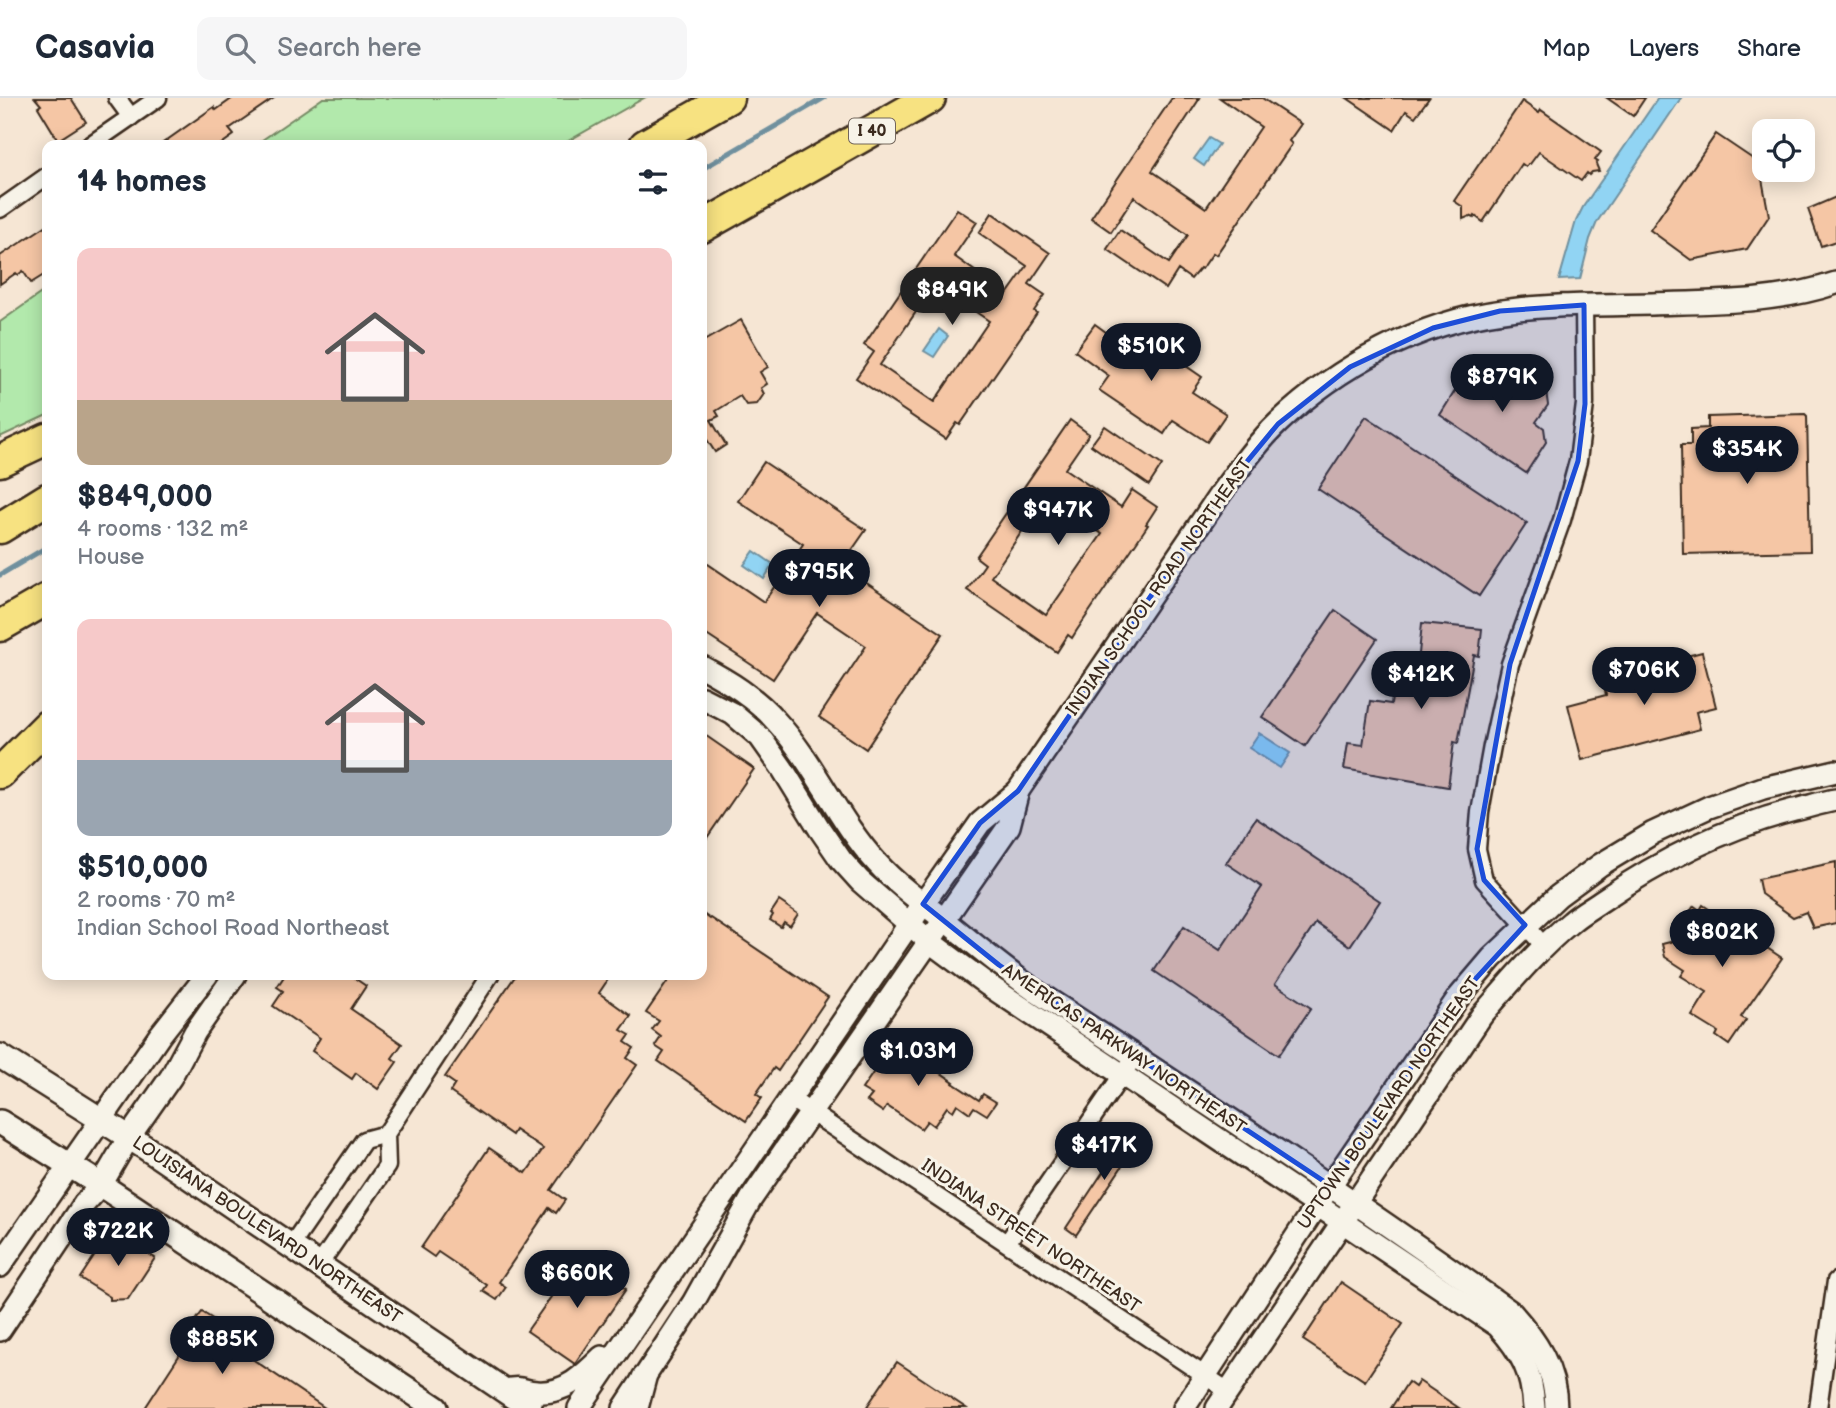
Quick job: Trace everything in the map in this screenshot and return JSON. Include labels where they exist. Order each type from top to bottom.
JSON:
[{"type":"highway","points":[[654,140],[728,98]]},
{"type":"highway","name":"I 40","points":[[707,224],[930,98]]},
{"type":"highway","points":[[707,243],[814,164]]},
{"type":"highway","points":[[0,461],[42,441]]},
{"type":"highway","points":[[0,528],[42,502]]},
{"type":"highway","points":[[0,626],[42,602]]},
{"type":"highway","points":[[5,766],[42,731]]},
{"type":"main road","name":"LOUISIANA BOULEVARD NORTHEAST","points":[[0,1056],[103,1119],[530,1408]]},
{"type":"main road","points":[[0,1122],[101,1185],[436,1408]]},
{"type":"main road","points":[[636,1408],[644,1378]]},
{"type":"street","points":[[117,98],[131,117]]},
{"type":"street","points":[[97,140],[158,98]]},
{"type":"street","points":[[0,209],[42,180]]},
{"type":"street","name":"INDIAN SCHOOL ROAD NORTHEAST","points":[[579,1408],[980,823],[1018,791],[1221,493],[1278,424],[1350,367],[1392,345],[1472,316],[1526,308],[1736,301],[1780,296],[1836,283]]},
{"type":"street","points":[[1545,947],[1484,880],[1477,849],[1480,812],[1510,664],[1562,520],[1578,461],[1585,404],[1584,306]]},
{"type":"street","name":"AMERICAS PARKWAY NORTHEAST","points":[[707,670],[745,693],[774,718],[797,747],[860,843],[878,864],[999,965],[1331,1186],[1511,1312],[1542,1352],[1553,1378],[1556,1408]]},
{"type":"street","name":"AMERICAS PARKWAY NORTHEAST","points":[[707,701],[733,714],[760,737],[841,860],[909,925],[988,985],[1498,1326],[1524,1359],[1530,1376],[1534,1408]]},
{"type":"street","name":"UPTOWN BOULEVARD NORTHEAST","points":[[1184,1408],[1317,1205],[1458,999],[1492,958],[1525,925],[1558,895],[1600,865],[1653,833],[1709,807],[1763,788],[1836,771]]},
{"type":"street","name":"INDIAN SCHOOL ROAD NORTHEAST","points":[[624,1408],[693,1303],[751,1199],[1009,826],[1018,791]]},
{"type":"street","name":"UPTOWN BOULEVARD NORTHEAST","points":[[1222,1399],[1482,1015],[1545,947],[1571,922],[1669,859],[1732,830],[1775,815],[1836,800]]},
{"type":"street","points":[[0,1266],[160,1035],[203,980]]},
{"type":"street","points":[[0,1329],[84,1204],[101,1185],[129,1137],[171,1077],[195,1032],[231,980]]},
{"type":"street","points":[[319,1265],[387,1166],[386,1134],[487,980]]},
{"type":"street","points":[[1007,1242],[1135,1056]]},
{"type":"street","name":"INDIANA STREET NORTHEAST","points":[[791,1099],[1206,1375],[1222,1399]]},
{"type":"street","points":[[291,1246],[364,1140],[386,1134]]},
{"type":"street","points":[[1818,1408],[1836,1281]]},
{"type":"street","points":[[505,1390],[518,1387],[536,1392],[552,1390],[568,1386],[581,1378],[617,1342],[660,1289]]},
{"type":"highlighted area","points":[[1584,305],[1585,404],[1578,461],[1510,664],[1477,849],[1484,880],[1525,925],[1458,998],[1331,1186],[999,965],[923,904],[980,823],[1018,791],[1221,493],[1278,424],[1350,367],[1433,328],[1500,311]]},
{"type":"green space","points":[[323,98],[644,98],[570,140],[262,140]]},
{"type":"green space","points":[[42,293],[42,417],[0,437],[0,322]]},
{"type":"water","points":[[1658,98],[1681,98],[1597,222],[1580,279],[1559,280],[1576,221],[1583,207]]},
{"type":"water","points":[[1209,138],[1219,144],[1204,166],[1194,159]]},
{"type":"water","points":[[939,329],[948,336],[934,357],[924,351]]},
{"type":"water","points":[[754,551],[773,564],[764,579],[744,565]]},
{"type":"water","points":[[1259,733],[1290,753],[1280,768],[1249,748]]},
{"type":"building","points":[[35,98],[71,98],[86,122],[58,140]]},
{"type":"building","points":[[233,98],[274,98],[229,129],[234,135],[227,140],[167,140],[214,107],[216,110]]},
{"type":"building","points":[[1172,98],[1200,98],[1152,171],[1206,208],[1261,127],[1220,98],[1262,98],[1301,124],[1289,141],[1292,144],[1216,255],[1213,253],[1191,279],[1178,270],[1166,289],[1107,249],[1120,230],[1169,263],[1188,235],[1134,197],[1111,232],[1091,218]]},
{"type":"building","points":[[1347,98],[1429,98],[1415,117],[1406,111],[1394,130]]},
{"type":"building","points":[[1607,98],[1645,98],[1633,116]]},
{"type":"building","points":[[1522,101],[1539,113],[1541,110],[1601,152],[1595,160],[1598,162],[1596,164],[1599,171],[1589,175],[1587,173],[1581,181],[1539,152],[1526,167],[1522,164],[1483,222],[1475,216],[1463,219],[1463,207],[1454,201]]},
{"type":"building","points":[[1716,134],[1752,158],[1752,182],[1763,182],[1769,216],[1747,249],[1691,260],[1650,230]]},
{"type":"building","points":[[1836,197],[1836,241],[1821,246],[1808,209]]},
{"type":"building","points":[[957,209],[977,222],[954,256],[1007,294],[1027,266],[979,233],[992,213],[1050,253],[1029,284],[1045,295],[1034,311],[1037,313],[960,425],[957,423],[946,439],[856,378],[874,352],[864,345]],"holes":[[[935,284],[989,321],[934,402],[880,365]]]},
{"type":"building","points":[[42,228],[42,276],[31,283],[23,271],[0,284],[0,256]]},
{"type":"building","points":[[741,320],[768,367],[760,372],[767,384],[761,388],[764,394],[757,404],[746,405],[740,396],[716,411],[719,416],[711,420],[726,445],[715,452],[707,440],[707,339]]},
{"type":"building","points":[[1095,324],[1128,348],[1138,333],[1202,377],[1192,392],[1226,414],[1207,442],[1173,420],[1164,434],[1099,390],[1109,376],[1075,351]]},
{"type":"building","points":[[1507,364],[1546,391],[1548,405],[1536,422],[1544,428],[1546,442],[1526,473],[1440,415],[1460,383],[1472,382],[1481,386],[1494,365]]},
{"type":"building","points":[[1805,414],[1810,551],[1683,554],[1681,445],[1691,445],[1691,429],[1708,428],[1708,417]]},
{"type":"building","points":[[1366,416],[1527,523],[1479,596],[1318,489]]},
{"type":"building","points":[[1070,420],[1089,434],[1065,469],[1121,507],[1132,490],[1157,507],[1146,524],[1148,525],[1072,638],[1068,635],[1057,652],[967,590],[985,564],[976,557]],"holes":[[[1046,496],[1102,534],[1046,615],[991,577]]]},
{"type":"building","points":[[1105,426],[1162,465],[1149,485],[1091,445]]},
{"type":"building","points":[[764,462],[866,530],[841,566],[943,634],[866,749],[819,717],[866,646],[817,613],[773,679],[707,635],[707,563],[764,602],[803,544],[738,501]]},
{"type":"building","points":[[1335,610],[1377,639],[1305,746],[1262,717]]},
{"type":"building","points":[[1422,623],[1482,629],[1479,656],[1474,655],[1458,743],[1454,742],[1448,787],[1344,769],[1348,743],[1363,745],[1370,701],[1391,704],[1398,661],[1418,664]]},
{"type":"building","points":[[1702,652],[1716,707],[1696,712],[1700,729],[1582,760],[1568,705],[1606,695],[1602,678]]},
{"type":"building","points":[[707,736],[754,769],[707,838]]},
{"type":"building","points":[[1256,818],[1380,901],[1350,946],[1316,923],[1275,984],[1311,1008],[1279,1055],[1154,971],[1184,926],[1220,950],[1262,887],[1226,863]]},
{"type":"building","points":[[1836,862],[1836,923],[1813,928],[1806,912],[1793,917],[1761,894],[1758,879]]},
{"type":"building","points":[[779,901],[798,914],[790,926],[784,922],[781,927],[770,920]]},
{"type":"building","points":[[1703,905],[1782,958],[1741,1017],[1746,1020],[1729,1045],[1716,1036],[1718,1032],[1692,1016],[1707,992],[1681,976],[1685,970],[1665,957],[1662,944],[1674,941],[1680,945],[1693,925],[1685,919],[1694,906],[1700,910]]},
{"type":"building","points":[[707,917],[828,997],[778,1071],[774,1068],[756,1094],[762,1098],[746,1121],[658,1061],[664,1052],[655,1046],[661,1037],[652,1030],[659,1021],[646,1013],[669,980],[707,980]]},
{"type":"building","points":[[282,980],[357,980],[366,986],[351,1009],[402,1044],[392,1058],[397,1062],[378,1089],[356,1073],[352,1079],[312,1051],[320,1038],[273,1006],[283,991],[277,987]]},
{"type":"building","points":[[513,980],[608,980],[599,993],[631,1016],[621,1030],[630,1035],[625,1042],[634,1048],[627,1058],[637,1065],[551,1190],[565,1200],[556,1213],[549,1208],[499,1282],[506,1287],[497,1300],[483,1291],[487,1285],[438,1252],[434,1257],[421,1248],[489,1148],[526,1173],[543,1149],[515,1130],[512,1135],[450,1092],[455,1084],[445,1077]]},
{"type":"building","points":[[895,1041],[915,1055],[921,1047],[940,1061],[934,1068],[953,1083],[979,1100],[983,1094],[996,1102],[987,1115],[974,1107],[970,1113],[957,1104],[953,1111],[947,1107],[934,1126],[927,1121],[921,1129],[887,1106],[883,1112],[867,1101],[872,1095],[862,1089]]},
{"type":"building","points":[[1130,1131],[1141,1138],[1076,1235],[1066,1228]]},
{"type":"building","points":[[119,1235],[155,1258],[128,1299],[110,1300],[110,1297],[80,1278],[105,1240]]},
{"type":"building","points":[[579,1257],[626,1289],[575,1364],[527,1331]]},
{"type":"building","points":[[1341,1282],[1403,1324],[1365,1381],[1303,1340]]},
{"type":"building","points":[[202,1312],[233,1332],[227,1342],[325,1408],[145,1408],[186,1345],[181,1341]]},
{"type":"building","points":[[897,1362],[966,1408],[866,1408]]},
{"type":"building","points":[[1419,1381],[1459,1408],[1391,1408],[1408,1382],[1415,1387]]},
{"type":"waterway","points":[[707,166],[824,98]]},
{"type":"waterway","points":[[0,575],[42,550]]}]
